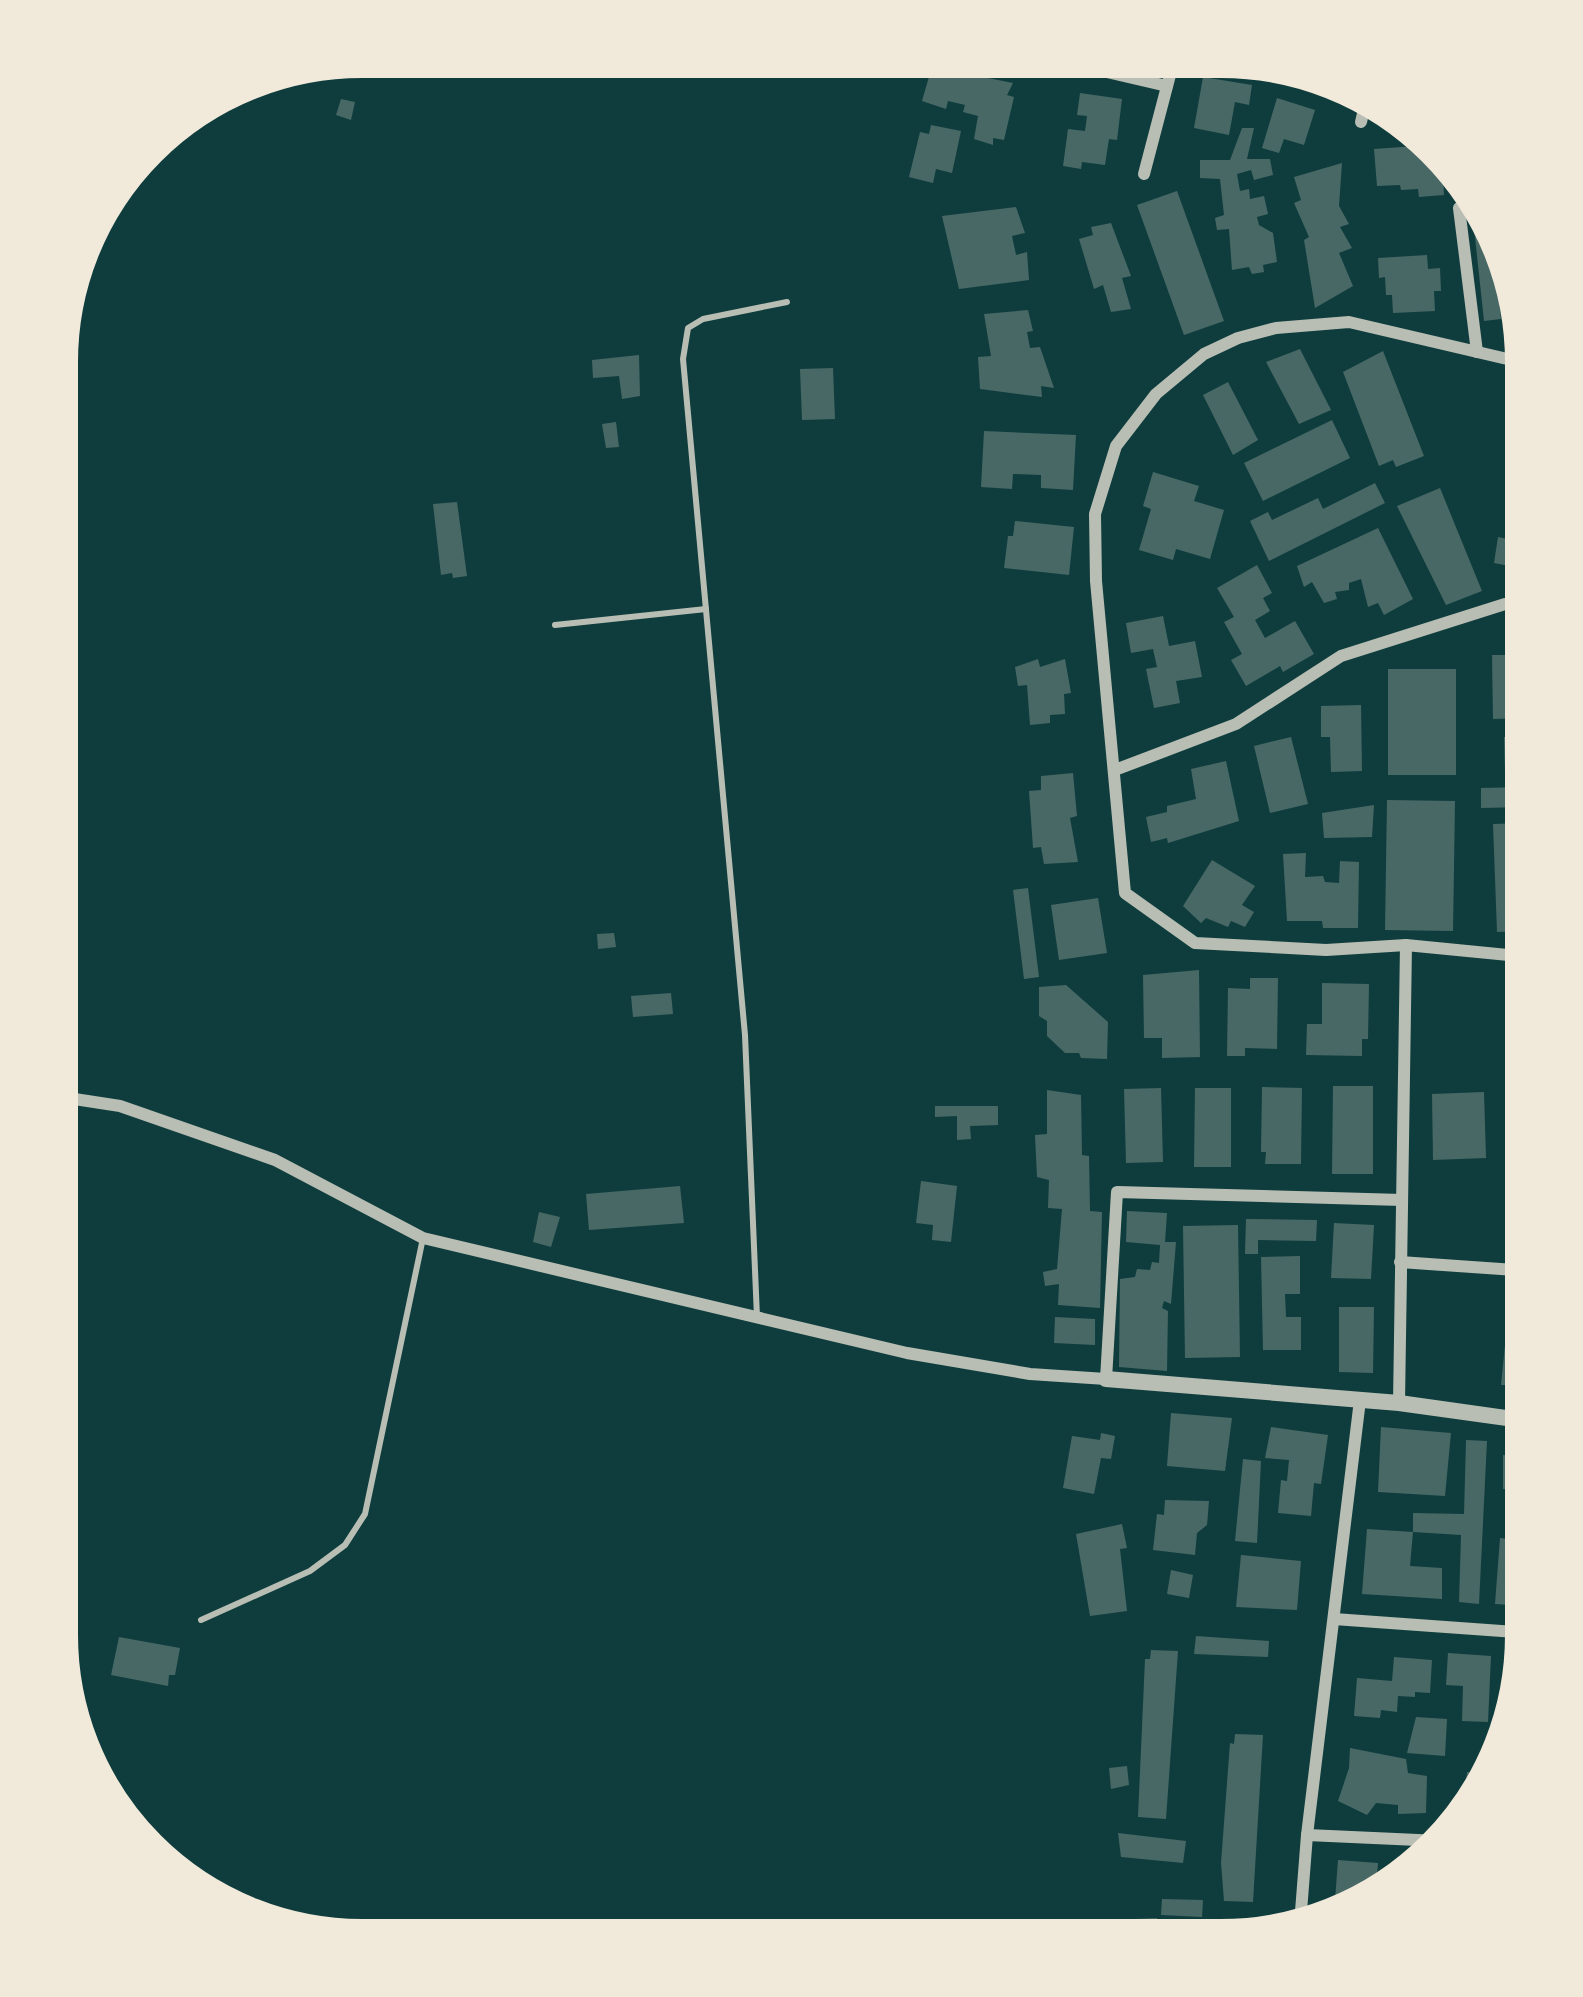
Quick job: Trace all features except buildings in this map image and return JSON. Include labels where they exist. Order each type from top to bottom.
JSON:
[{"type":"street","points":[[1120,75],[1167,86]]},
{"type":"street","points":[[1144,174],[1170,75]]},
{"type":"street","points":[[1361,122],[1363,113]]},
{"type":"street","points":[[1460,208],[1477,352]]},
{"type":"street","points":[[1508,359],[1349,322],[1276,328],[1238,338],[1204,354],[1156,394],[1116,446],[1095,514],[1096,581],[1125,892],[1196,943],[1326,950],[1406,945],[1508,955]]},
{"type":"street","points":[[1115,770],[1236,724],[1341,656],[1508,605]]},
{"type":"street","points":[[1399,1402],[1406,945]]},
{"type":"street","points":[[75,1099],[120,1106],[275,1160],[423,1238],[907,1353],[1030,1374],[1399,1402],[1507,1418]]},
{"type":"street","points":[[1106,1379],[1117,1192],[1402,1200]]},
{"type":"street","points":[[1400,1262],[1507,1270]]},
{"type":"street","points":[[1301,1910],[1360,1400]]},
{"type":"street","points":[[1334,1618],[1507,1631]]},
{"type":"street","points":[[1307,1835],[1422,1840]]},
{"type":"lane","points":[[757,1317],[745,1035],[683,359],[688,328],[704,319],[787,302]]},
{"type":"lane","points":[[555,625],[706,609]]},
{"type":"lane","points":[[201,1621],[310,1571],[345,1545],[365,1514],[423,1238]]}]
